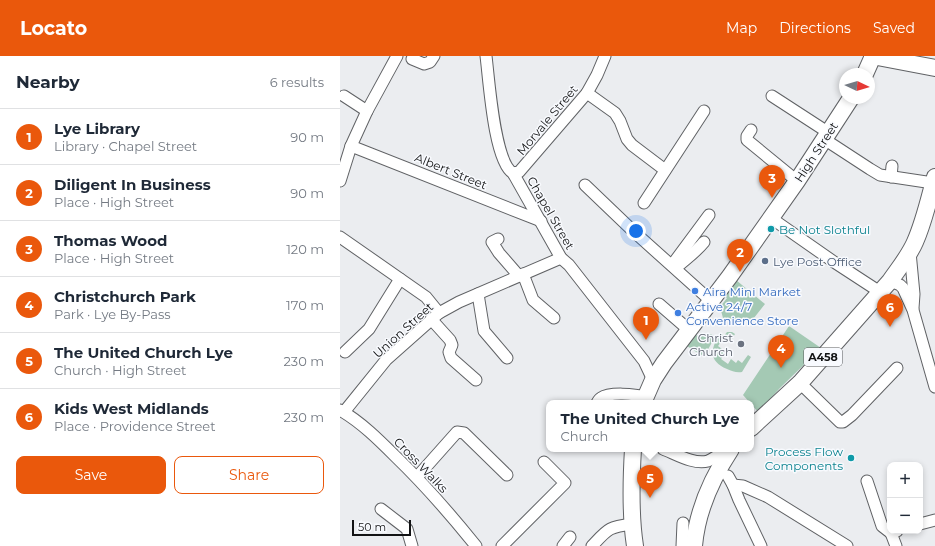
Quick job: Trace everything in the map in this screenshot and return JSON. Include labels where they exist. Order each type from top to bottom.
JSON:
[{"type":"highway","points":[[868,68],[873,56],[935,68]]},
{"type":"highway","name":"High Street","points":[[644,400],[653,380],[664,363],[771,218],[847,104]]},
{"type":"highway","name":"A458","points":[[754,425],[800,383],[885,287],[910,252],[920,228],[934,180]]},
{"type":"highway","points":[[633,452],[631,476],[632,524],[635,546]]},
{"type":"highway","points":[[694,546],[698,521],[704,501],[722,462],[729,452]]},
{"type":"street","points":[[340,181],[351,146],[367,111],[397,56]]},
{"type":"street","points":[[412,59],[424,64],[430,62],[434,56]]},
{"type":"street","name":"Chapel Street","points":[[486,56],[496,134],[500,153],[561,258],[644,361],[653,380]]},
{"type":"street","name":"Morvale Street","points":[[513,173],[519,172],[587,94],[605,56]]},
{"type":"street","points":[[587,94],[615,113],[627,139],[632,145],[665,170]]},
{"type":"street","points":[[344,96],[367,111]]},
{"type":"street","points":[[772,96],[880,175],[892,171],[934,180]]},
{"type":"street","points":[[644,203],[704,111]]},
{"type":"street","points":[[751,130],[747,136],[747,140],[797,181]]},
{"type":"street","name":"Albert Street","points":[[351,146],[540,222]]},
{"type":"street","points":[[585,185],[673,267],[711,300]]},
{"type":"street","points":[[673,267],[709,215]]},
{"type":"street","points":[[771,218],[834,262],[885,287],[900,285],[903,288],[913,310],[935,387]]},
{"type":"street","points":[[340,237],[426,297],[435,316],[450,340],[452,345],[449,352],[451,358],[476,380]]},
{"type":"street","points":[[498,239],[492,242],[499,253],[521,275],[533,300],[554,318]]},
{"type":"street","points":[[673,267],[696,252],[704,242]]},
{"type":"street","points":[[910,252],[914,294],[913,310]]},
{"type":"street","name":"Union Street","points":[[342,411],[386,360],[435,316],[459,302],[561,258]]},
{"type":"street","points":[[345,352],[369,329],[400,279]]},
{"type":"street","points":[[478,294],[484,331],[507,358]]},
{"type":"street","points":[[659,304],[689,330]]},
{"type":"street","points":[[644,361],[651,364],[664,363]]},
{"type":"street","points":[[800,383],[840,422],[843,422],[852,415],[897,368]]},
{"type":"street","points":[[600,400],[602,397],[626,394],[636,395],[644,400]]},
{"type":"street","name":"Cross Walks","points":[[342,411],[382,443],[417,478],[476,546]]},
{"type":"street","points":[[417,478],[457,432],[464,433],[507,475]]},
{"type":"street","points":[[670,452],[699,462],[713,459],[723,452]]},
{"type":"street","points":[[502,546],[565,483],[544,462]]},
{"type":"street","points":[[761,546],[731,481],[768,497],[847,546]]},
{"type":"street","points":[[867,481],[882,526],[887,528]]},
{"type":"street","points":[[381,509],[407,529],[412,546]]},
{"type":"street","points":[[923,523],[935,520]]},
{"type":"street","points":[[682,546],[683,522]]},
{"type":"street","points":[[592,546],[609,529],[615,526],[632,524]]},
{"type":"street","points":[[894,534],[896,546]]},
{"type":"green space","points":[[736,280],[765,304],[750,323],[745,320],[743,323],[734,325],[734,323],[730,320],[723,318],[720,307],[727,298],[725,297]]},
{"type":"green space","points":[[789,326],[821,348],[758,412],[754,407],[754,400],[747,400],[743,395]]},
{"type":"green space","points":[[727,332],[732,332],[735,334],[730,342],[724,338],[718,346],[726,352],[721,359],[728,364],[731,359],[736,363],[738,360],[742,363],[748,355],[751,357],[742,372],[736,372],[721,366],[714,358],[713,349],[717,339],[721,333],[724,336]]},
{"type":"green space","points":[[702,333],[706,335],[711,334],[715,337],[706,353],[701,355],[687,346],[695,335],[700,336]]},
{"type":"place","name":"Thomas Wood","points":[[772,198]]},
{"type":"place","name":"Be Not Slothful","points":[[771,229]]},
{"type":"place","name":"Lye Post Office","points":[[765,261]]},
{"type":"place","name":"Diligent In Business","points":[[740,272]]},
{"type":"place","name":"Aira Mini Market","points":[[695,291]]},
{"type":"place","name":"Active 24/7 Convenience Store","points":[[678,313]]},
{"type":"place","name":"Kids West Midlands","points":[[890,327]]},
{"type":"place","name":"Lye Library","points":[[646,340]]},
{"type":"place","name":"Christ Church","points":[[741,344]]},
{"type":"place","name":"Christchurch Park","points":[[781,368]]},
{"type":"place","name":"Process Flow Components","points":[[851,458]]},
{"type":"place","name":"The United Church Lye","points":[[650,498]]}]
